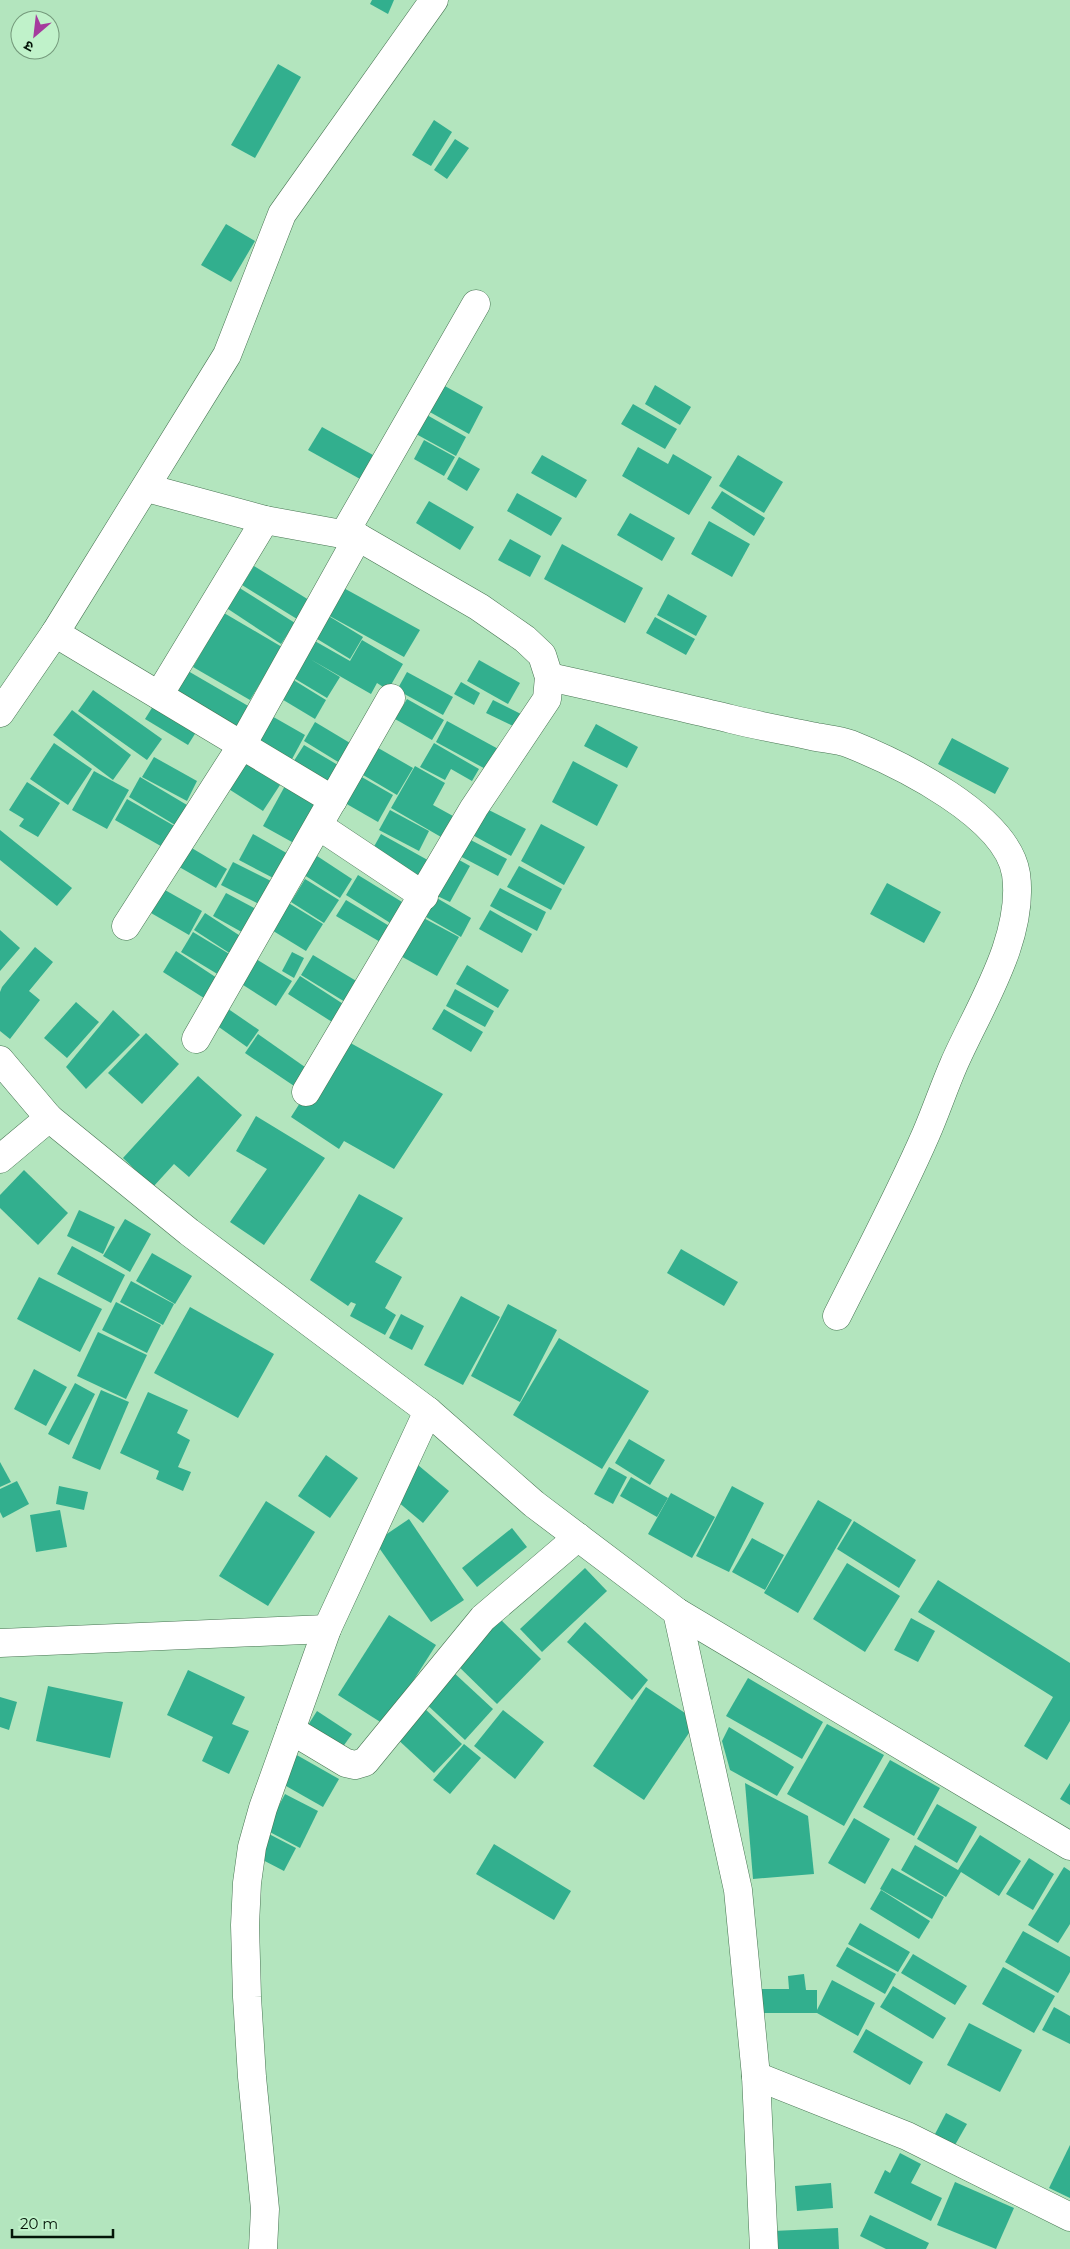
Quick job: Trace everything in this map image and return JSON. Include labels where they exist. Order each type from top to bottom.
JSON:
[{"type":"street","points":[[0,713],[55,633],[147,488],[227,355],[282,214],[434,0]]},
{"type":"street","points":[[126,926],[242,745],[351,536],[476,304]]},
{"type":"street","points":[[147,488],[265,520],[351,536],[479,607],[525,639],[542,655],[549,677],[547,700],[474,808],[424,896],[306,1092]]},
{"type":"street","points":[[159,695],[265,520]]},
{"type":"street","points":[[55,633],[333,800]]},
{"type":"street","points":[[549,677],[626,693],[731,719],[848,743],[914,775],[968,807],[993,830],[1009,852],[1016,873],[1017,904],[1009,942],[977,1017],[954,1064],[926,1134],[837,1316]]},
{"type":"street","points":[[196,1039],[391,698]]},
{"type":"street","points":[[319,826],[424,896]]},
{"type":"street","points":[[0,1060],[49,1118],[189,1232],[428,1411],[534,1504],[677,1612],[1070,1846]]},
{"type":"street","points":[[0,1159],[49,1118]]},
{"type":"street","points":[[263,2249],[265,2209],[252,2077],[245,1925],[247,1883],[252,1847],[263,1808],[327,1629],[428,1411]]},
{"type":"street","points":[[291,1730],[346,1763],[355,1765],[365,1762],[483,1618],[578,1537]]},
{"type":"street","points":[[677,1612],[738,1890],[756,2076],[764,2249]]},
{"type":"street","points":[[0,1643],[327,1629]]},
{"type":"street","points":[[756,2076],[907,2136],[1070,2217]]},
{"type":"building","points":[[372,0],[394,0],[388,14],[370,4]]},
{"type":"building","points":[[278,64],[301,77],[255,158],[231,145]]},
{"type":"building","points":[[434,120],[452,132],[431,166],[412,155]]},
{"type":"building","points":[[455,139],[469,148],[447,179],[434,170]]},
{"type":"building","points":[[226,224],[255,241],[231,282],[201,265]]},
{"type":"building","points":[[443,385],[483,407],[469,434],[428,411]]},
{"type":"building","points":[[655,385],[691,407],[680,425],[645,404]]},
{"type":"building","points":[[633,404],[677,429],[665,449],[621,424]]},
{"type":"building","points":[[418,410],[466,437],[456,456],[407,429]]},
{"type":"building","points":[[322,427],[373,455],[360,479],[308,450]]},
{"type":"building","points":[[424,440],[455,457],[444,476],[414,459]]},
{"type":"building","points":[[638,447],[668,464],[673,454],[712,477],[689,515],[622,476]]},
{"type":"building","points":[[542,455],[587,480],[576,498],[531,473]]},
{"type":"building","points":[[738,455],[783,482],[764,513],[719,486]]},
{"type":"building","points":[[459,457],[480,469],[467,491],[447,479]]},
{"type":"building","points":[[722,491],[765,518],[754,536],[711,508]]},
{"type":"building","points":[[517,493],[562,518],[551,536],[507,511]]},
{"type":"building","points":[[429,501],[474,527],[460,550],[416,523]]},
{"type":"building","points":[[630,513],[675,538],[662,561],[617,535]]},
{"type":"building","points":[[709,521],[750,544],[732,577],[691,554]]},
{"type":"building","points":[[510,539],[541,556],[530,577],[498,560]]},
{"type":"building","points":[[562,544],[643,588],[625,623],[544,579]]},
{"type":"building","points":[[254,566],[309,600],[297,619],[242,585]]},
{"type":"building","points":[[340,586],[420,630],[404,657],[326,614]]},
{"type":"building","points":[[238,587],[295,623],[281,644],[225,607]]},
{"type":"building","points":[[668,594],[707,616],[696,636],[657,615]]},
{"type":"building","points":[[322,612],[363,637],[350,659],[309,634]]},
{"type":"building","points":[[224,613],[282,647],[250,700],[193,667]]},
{"type":"building","points":[[655,617],[695,639],[686,655],[646,633]]},
{"type":"building","points":[[313,640],[350,661],[362,640],[403,664],[388,690],[377,683],[371,694],[310,659],[340,677],[327,698],[292,677]]},
{"type":"building","points":[[479,660],[520,683],[508,704],[467,681]]},
{"type":"building","points":[[188,671],[250,707],[236,730],[175,694]]},
{"type":"building","points":[[407,672],[453,697],[443,715],[397,690]]},
{"type":"building","points":[[287,676],[326,700],[315,719],[275,695]]},
{"type":"building","points":[[461,682],[480,693],[474,705],[454,694]]},
{"type":"building","points":[[93,690],[162,739],[147,760],[78,711]]},
{"type":"building","points":[[407,699],[444,720],[432,740],[395,719]]},
{"type":"building","points":[[493,700],[521,714],[515,727],[486,713]]},
{"type":"building","points":[[155,703],[198,729],[188,745],[145,719]]},
{"type":"building","points":[[72,710],[131,755],[113,780],[53,735]]},
{"type":"building","points":[[270,715],[305,735],[291,761],[256,741]]},
{"type":"building","points":[[447,721],[502,751],[491,772],[436,742]]},
{"type":"building","points":[[315,722],[355,746],[343,765],[304,741]]},
{"type":"building","points":[[596,724],[638,747],[627,768],[584,746]]},
{"type":"building","points":[[952,738],[1009,768],[995,794],[938,764]]},
{"type":"building","points":[[54,743],[92,769],[68,805],[30,779]]},
{"type":"building","points":[[434,743],[479,769],[472,781],[451,769],[445,780],[420,767]]},
{"type":"building","points":[[304,745],[343,768],[329,790],[290,767]]},
{"type":"building","points":[[373,745],[413,768],[397,795],[358,772]]},
{"type":"building","points":[[154,757],[197,781],[187,801],[142,777]]},
{"type":"building","points":[[241,760],[280,785],[263,811],[224,786]]},
{"type":"building","points":[[573,761],[618,785],[597,826],[552,802]]},
{"type":"building","points":[[415,766],[445,783],[433,805],[453,816],[441,837],[391,808]]},
{"type":"building","points":[[94,771],[129,790],[107,829],[72,810]]},
{"type":"building","points":[[353,772],[393,795],[378,822],[338,799]]},
{"type":"building","points":[[140,777],[187,805],[175,825],[129,797]]},
{"type":"building","points":[[27,782],[60,803],[38,837],[19,826],[24,819],[9,810]]},
{"type":"building","points":[[286,784],[324,805],[301,847],[263,826]]},
{"type":"building","points":[[127,799],[178,828],[166,849],[115,820]]},
{"type":"building","points":[[481,806],[526,829],[511,856],[467,832]]},
{"type":"building","points":[[390,810],[429,831],[419,851],[379,830]]},
{"type":"building","points":[[541,824],[585,847],[564,885],[521,861]]},
{"type":"building","points":[[0,830],[72,888],[57,906],[0,860]]},
{"type":"building","points":[[253,834],[290,855],[277,880],[239,860]]},
{"type":"building","points":[[381,834],[433,863],[422,881],[371,852]]},
{"type":"building","points":[[465,837],[507,859],[498,876],[456,854]]},
{"type":"building","points":[[185,844],[227,869],[216,888],[174,864]]},
{"type":"building","points":[[314,854],[352,879],[340,898],[301,873]]},
{"type":"building","points":[[452,856],[470,866],[450,902],[431,893]]},
{"type":"building","points":[[233,862],[277,884],[265,907],[221,885]]},
{"type":"building","points":[[519,866],[562,889],[551,910],[507,887]]},
{"type":"building","points":[[358,875],[407,905],[395,926],[346,895]]},
{"type":"building","points":[[305,879],[339,900],[324,923],[291,902]]},
{"type":"building","points":[[887,883],[941,912],[924,943],[870,914]]},
{"type":"building","points":[[500,888],[546,912],[537,931],[490,906]]},
{"type":"building","points":[[165,890],[202,911],[189,935],[151,913]]},
{"type":"building","points":[[226,893],[260,911],[247,935],[213,916]]},
{"type":"building","points":[[430,894],[471,918],[461,937],[419,913]]},
{"type":"building","points":[[346,900],[396,930],[387,946],[336,916]]},
{"type":"building","points":[[287,902],[323,924],[306,951],[270,929]]},
{"type":"building","points":[[490,910],[532,934],[522,953],[479,929]]},
{"type":"building","points":[[205,913],[245,939],[234,956],[194,930]]},
{"type":"building","points":[[418,915],[459,937],[437,976],[397,954]]},
{"type":"building","points":[[0,930],[20,948],[0,971]]},
{"type":"building","points":[[193,932],[231,955],[219,975],[181,952]]},
{"type":"building","points":[[35,947],[53,962],[29,991],[40,1000],[10,1039],[0,1031],[0,992]]},
{"type":"building","points":[[176,951],[220,980],[207,1000],[163,972]]},
{"type":"building","points":[[292,952],[304,958],[294,978],[282,971]]},
{"type":"building","points":[[313,955],[363,985],[350,1005],[301,975]]},
{"type":"building","points":[[256,959],[292,981],[276,1006],[240,983]]},
{"type":"building","points":[[467,965],[509,990],[498,1008],[456,984]]},
{"type":"building","points":[[300,976],[351,1009],[340,1027],[288,994]]},
{"type":"building","points":[[455,989],[494,1011],[485,1027],[446,1006]]},
{"type":"building","points":[[76,1002],[99,1022],[67,1058],[44,1038]]},
{"type":"building","points":[[221,1004],[259,1030],[247,1047],[209,1020]]},
{"type":"building","points":[[444,1009],[483,1032],[471,1052],[432,1029]]},
{"type":"building","points":[[113,1010],[140,1035],[86,1089],[66,1067]]},
{"type":"building","points":[[146,1033],[179,1064],[142,1104],[108,1073]]},
{"type":"building","points":[[258,1034],[312,1072],[300,1090],[245,1053]]},
{"type":"building","points":[[345,1040],[443,1094],[394,1169],[344,1141],[339,1149],[291,1117],[312,1084]]},
{"type":"building","points":[[198,1076],[242,1115],[189,1177],[174,1164],[153,1187],[123,1158]]},
{"type":"building","points":[[256,1116],[325,1158],[264,1245],[230,1222],[267,1169],[236,1151]]},
{"type":"building","points":[[24,1170],[68,1213],[38,1245],[0,1208],[0,1195]]},
{"type":"building","points":[[359,1194],[403,1218],[375,1262],[402,1277],[385,1308],[396,1315],[385,1335],[350,1316],[356,1304],[351,1302],[348,1306],[310,1280]]},
{"type":"building","points":[[79,1210],[115,1227],[103,1254],[67,1236]]},
{"type":"building","points":[[125,1219],[151,1234],[130,1272],[103,1256]]},
{"type":"building","points":[[72,1246],[125,1275],[111,1303],[57,1274]]},
{"type":"building","points":[[681,1249],[738,1282],[724,1306],[667,1273]]},
{"type":"building","points":[[152,1253],[192,1276],[175,1304],[136,1281]]},
{"type":"building","points":[[39,1277],[102,1309],[80,1352],[17,1319]]},
{"type":"building","points":[[131,1281],[174,1304],[163,1325],[120,1302]]},
{"type":"building","points":[[461,1296],[500,1317],[463,1385],[424,1365]]},
{"type":"building","points":[[116,1302],[161,1325],[147,1353],[102,1330]]},
{"type":"building","points":[[508,1304],[557,1330],[520,1402],[471,1376]]},
{"type":"building","points":[[190,1307],[274,1354],[238,1418],[154,1373]]},
{"type":"building","points":[[401,1314],[424,1326],[412,1350],[389,1338]]},
{"type":"building","points":[[98,1332],[147,1355],[126,1399],[77,1376]]},
{"type":"building","points":[[559,1338],[649,1391],[602,1469],[513,1415]]},
{"type":"building","points":[[34,1369],[67,1387],[46,1426],[14,1409]]},
{"type":"building","points":[[75,1383],[95,1394],[69,1445],[48,1434]]},
{"type":"building","points":[[101,1390],[129,1402],[100,1470],[72,1458]]},
{"type":"building","points":[[148,1392],[188,1410],[177,1433],[190,1440],[178,1467],[191,1472],[183,1491],[156,1479],[159,1471],[120,1453]]},
{"type":"building","points":[[629,1439],[665,1460],[650,1485],[615,1463]]},
{"type":"building","points":[[326,1455],[358,1478],[330,1518],[298,1496]]},
{"type":"building","points":[[0,1462],[11,1482],[0,1487]]},
{"type":"building","points":[[418,1465],[449,1491],[423,1523],[391,1496]]},
{"type":"building","points":[[609,1467],[627,1477],[613,1504],[594,1494]]},
{"type":"building","points":[[631,1477],[668,1498],[657,1517],[620,1496]]},
{"type":"building","points":[[17,1481],[29,1504],[3,1518],[0,1512],[0,1489]]},
{"type":"building","points":[[59,1486],[88,1492],[84,1510],[56,1504]]},
{"type":"building","points":[[732,1486],[764,1503],[729,1572],[696,1556]]},
{"type":"building","points":[[671,1493],[715,1517],[692,1558],[648,1534]]},
{"type":"building","points":[[818,1500],[852,1520],[798,1613],[764,1593]]},
{"type":"building","points":[[266,1501],[315,1532],[268,1606],[219,1576]]},
{"type":"building","points":[[60,1510],[67,1547],[36,1552],[30,1515]]},
{"type":"building","points":[[409,1519],[464,1600],[431,1622],[375,1542]]},
{"type":"building","points":[[854,1521],[916,1560],[899,1588],[837,1549]]},
{"type":"building","points":[[512,1528],[527,1547],[477,1587],[462,1568]]},
{"type":"building","points":[[752,1538],[784,1555],[765,1590],[732,1572]]},
{"type":"building","points":[[847,1563],[900,1596],[865,1652],[813,1619]]},
{"type":"building","points":[[585,1568],[607,1591],[542,1652],[520,1629]]},
{"type":"building","points":[[938,1580],[1070,1663],[1070,1721],[1047,1760],[1024,1746],[1053,1697],[918,1612]]},
{"type":"building","points":[[389,1615],[436,1645],[385,1725],[338,1695]]},
{"type":"building","points":[[496,1615],[541,1659],[497,1704],[452,1660]]},
{"type":"building","points":[[911,1618],[935,1631],[918,1662],[894,1650]]},
{"type":"building","points":[[585,1622],[648,1680],[632,1700],[567,1642]]},
{"type":"building","points":[[188,1670],[245,1697],[232,1724],[249,1731],[229,1774],[202,1761],[213,1737],[167,1715]]},
{"type":"building","points":[[452,1671],[493,1709],[465,1740],[423,1701]]},
{"type":"building","points":[[748,1678],[823,1722],[802,1759],[726,1716]]},
{"type":"building","points":[[48,1686],[123,1702],[110,1758],[36,1741]]},
{"type":"building","points":[[646,1687],[697,1721],[644,1800],[593,1766]]},
{"type":"building","points":[[0,1697],[17,1702],[9,1730],[0,1727]]},
{"type":"building","points":[[422,1706],[462,1744],[434,1773],[394,1736]]},
{"type":"building","points":[[503,1710],[544,1742],[515,1779],[474,1746]]},
{"type":"building","points":[[317,1711],[352,1734],[337,1755],[303,1733]]},
{"type":"building","points":[[827,1724],[884,1755],[844,1826],[787,1794]]},
{"type":"building","points":[[729,1727],[794,1767],[777,1796],[730,1770],[722,1741]]},
{"type":"building","points":[[464,1744],[481,1758],[450,1794],[433,1780]]},
{"type":"building","points":[[295,1754],[339,1779],[323,1807],[279,1782]]},
{"type":"building","points":[[890,1760],[940,1788],[914,1836],[863,1807]]},
{"type":"building","points":[[745,1783],[808,1816],[814,1874],[753,1879]]},
{"type":"building","points":[[1070,1783],[1070,1805],[1060,1799]]},
{"type":"building","points":[[285,1794],[318,1811],[300,1848],[266,1830]]},
{"type":"building","points":[[937,1804],[977,1827],[957,1863],[917,1839]]},
{"type":"building","points":[[854,1818],[890,1839],[865,1884],[828,1863]]},
{"type":"building","points":[[269,1834],[296,1848],[284,1871],[257,1857]]},
{"type":"building","points":[[980,1835],[1021,1861],[999,1896],[961,1872],[946,1897],[901,1870],[915,1845],[958,1870]]},
{"type":"building","points":[[494,1844],[571,1891],[554,1920],[476,1874]]},
{"type":"building","points":[[1029,1858],[1054,1874],[1033,1910],[1006,1894]]},
{"type":"building","points":[[1064,1867],[1070,1871],[1070,1924],[1058,1943],[1028,1925]]},
{"type":"building","points":[[892,1868],[944,1897],[932,1919],[880,1889]]},
{"type":"building","points":[[881,1890],[930,1921],[919,1939],[870,1909]]},
{"type":"building","points":[[860,1923],[910,1952],[898,1972],[848,1944]]},
{"type":"building","points":[[1023,1931],[1070,1957],[1070,1972],[1058,1993],[1005,1962]]},
{"type":"building","points":[[847,1947],[896,1974],[885,1994],[836,1966]]},
{"type":"building","points":[[913,1954],[967,1986],[955,2005],[901,1973]]},
{"type":"building","points":[[1003,1967],[1055,1996],[1034,2033],[982,2004]]},
{"type":"building","points":[[804,1974],[806,1990],[817,1990],[817,2010],[832,1980],[875,2003],[858,2036],[817,2013],[758,2013],[759,1989],[789,1989],[788,1976]]},
{"type":"building","points":[[893,1986],[946,2018],[933,2039],[880,2007]]},
{"type":"building","points":[[1054,2007],[1070,2016],[1070,2044],[1042,2030]]},
{"type":"building","points":[[969,2023],[1022,2050],[1000,2092],[947,2065]]},
{"type":"building","points":[[866,2029],[923,2062],[910,2085],[853,2052]]},
{"type":"building","points":[[946,2113],[967,2124],[955,2145],[935,2134]]},
{"type":"building","points":[[1070,2145],[1070,2198],[1049,2188]]},
{"type":"building","points":[[900,2153],[921,2164],[911,2183],[942,2198],[931,2221],[874,2193],[885,2170],[890,2173]]},
{"type":"building","points":[[955,2182],[1014,2208],[996,2249],[937,2225]]},
{"type":"building","points":[[831,2183],[833,2208],[797,2211],[795,2186]]},
{"type":"building","points":[[870,2215],[929,2243],[926,2249],[886,2249],[860,2236]]},
{"type":"building","points":[[838,2228],[839,2249],[774,2249],[773,2231]]}]
